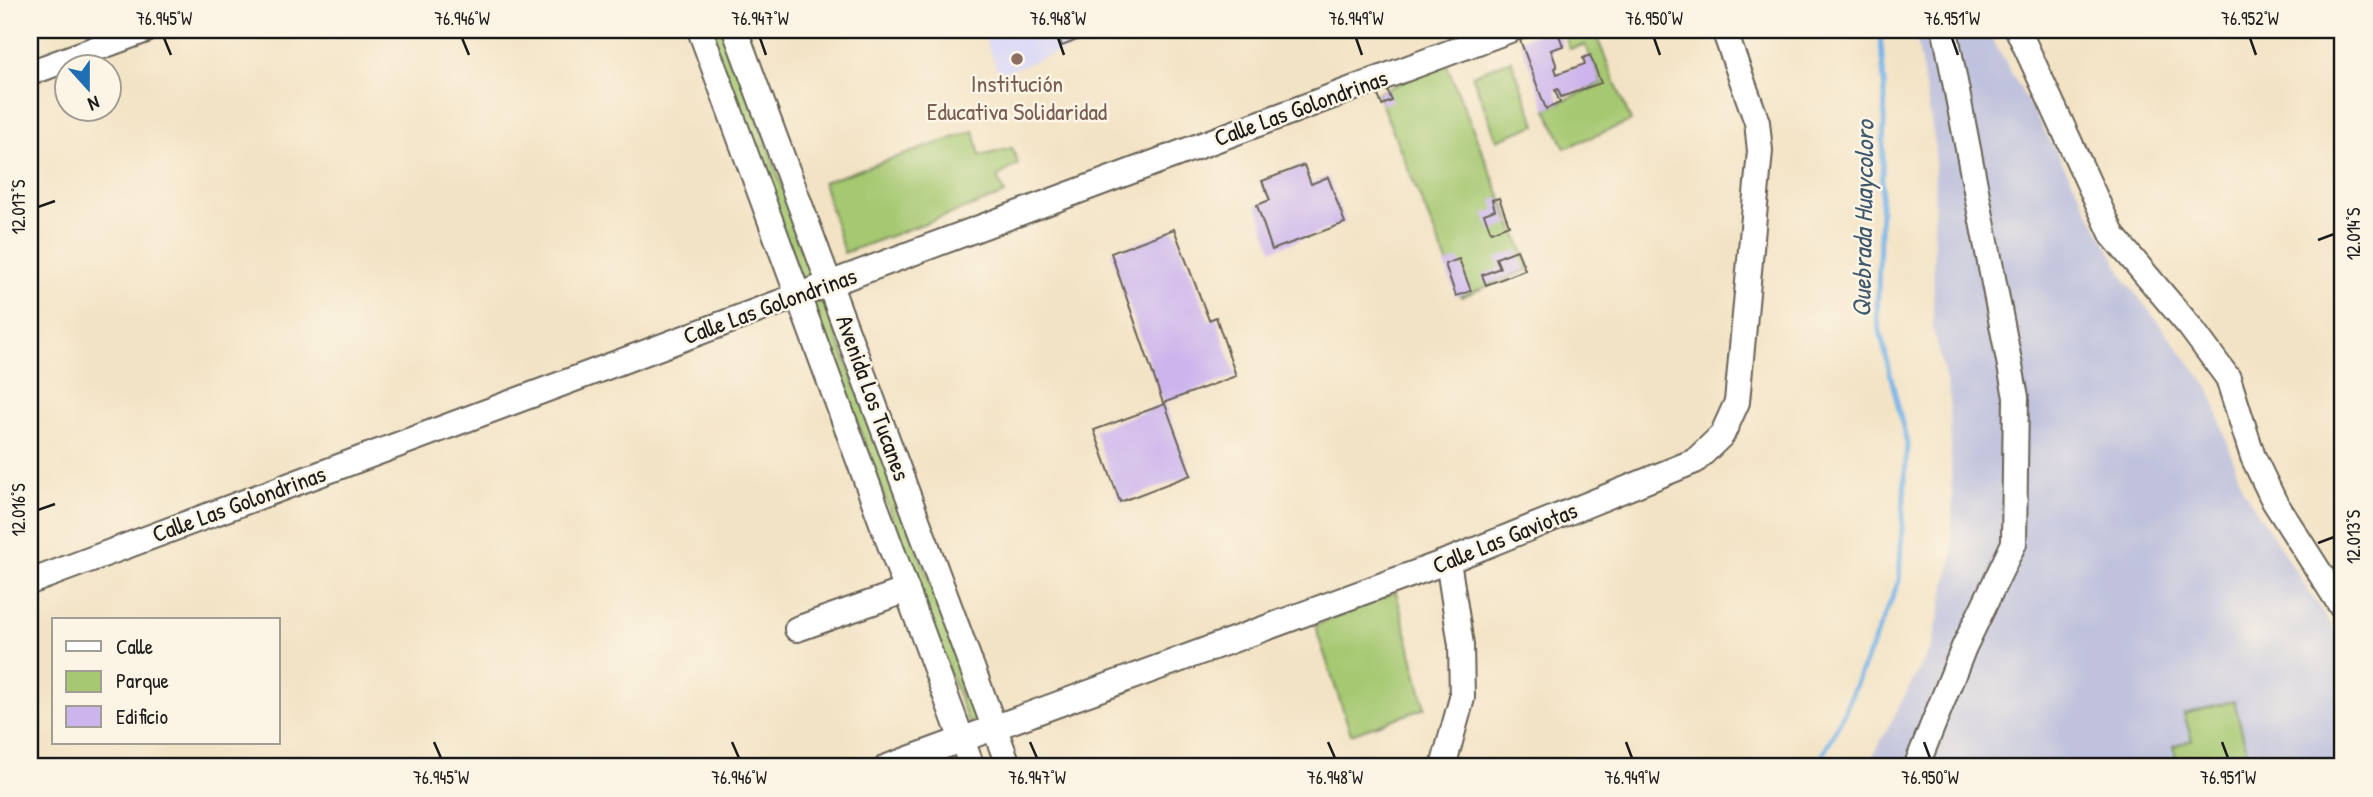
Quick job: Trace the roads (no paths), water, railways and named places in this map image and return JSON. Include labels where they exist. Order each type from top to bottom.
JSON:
[{"type":"street","points":[[30,73],[146,30]]},
{"type":"street","name":"Avenida Los Tucanes","points":[[700,30],[972,767]]},
{"type":"street","name":"Avenida Los Tucanes","points":[[735,30],[1009,767]]},
{"type":"street","name":"Calle Las Golondrinas","points":[[30,582],[1510,30]]},
{"type":"street","name":"Calle Las Gaviotas","points":[[887,767],[1448,561],[1695,461],[1722,435],[1737,402],[1760,151],[1757,121],[1724,30]]},
{"type":"street","points":[[1916,767],[1964,646],[2014,544],[2017,397],[1945,30]]},
{"type":"street","points":[[2018,30],[2113,236],[2191,328],[2228,378],[2253,457],[2274,501],[2339,614]]},
{"type":"street","points":[[1443,767],[1462,698],[1461,645],[1448,561]]},
{"type":"street","points":[[797,629],[907,590]]},
{"type":"waterway","name":"Quebrada Huaycoloro","points":[[1817,767],[1843,715],[1899,581],[1907,444],[1877,318],[1885,96],[1880,30]]},
{"type":"place","name":"Institución Educativa Solidaridad","points":[[1017,59]]}]
